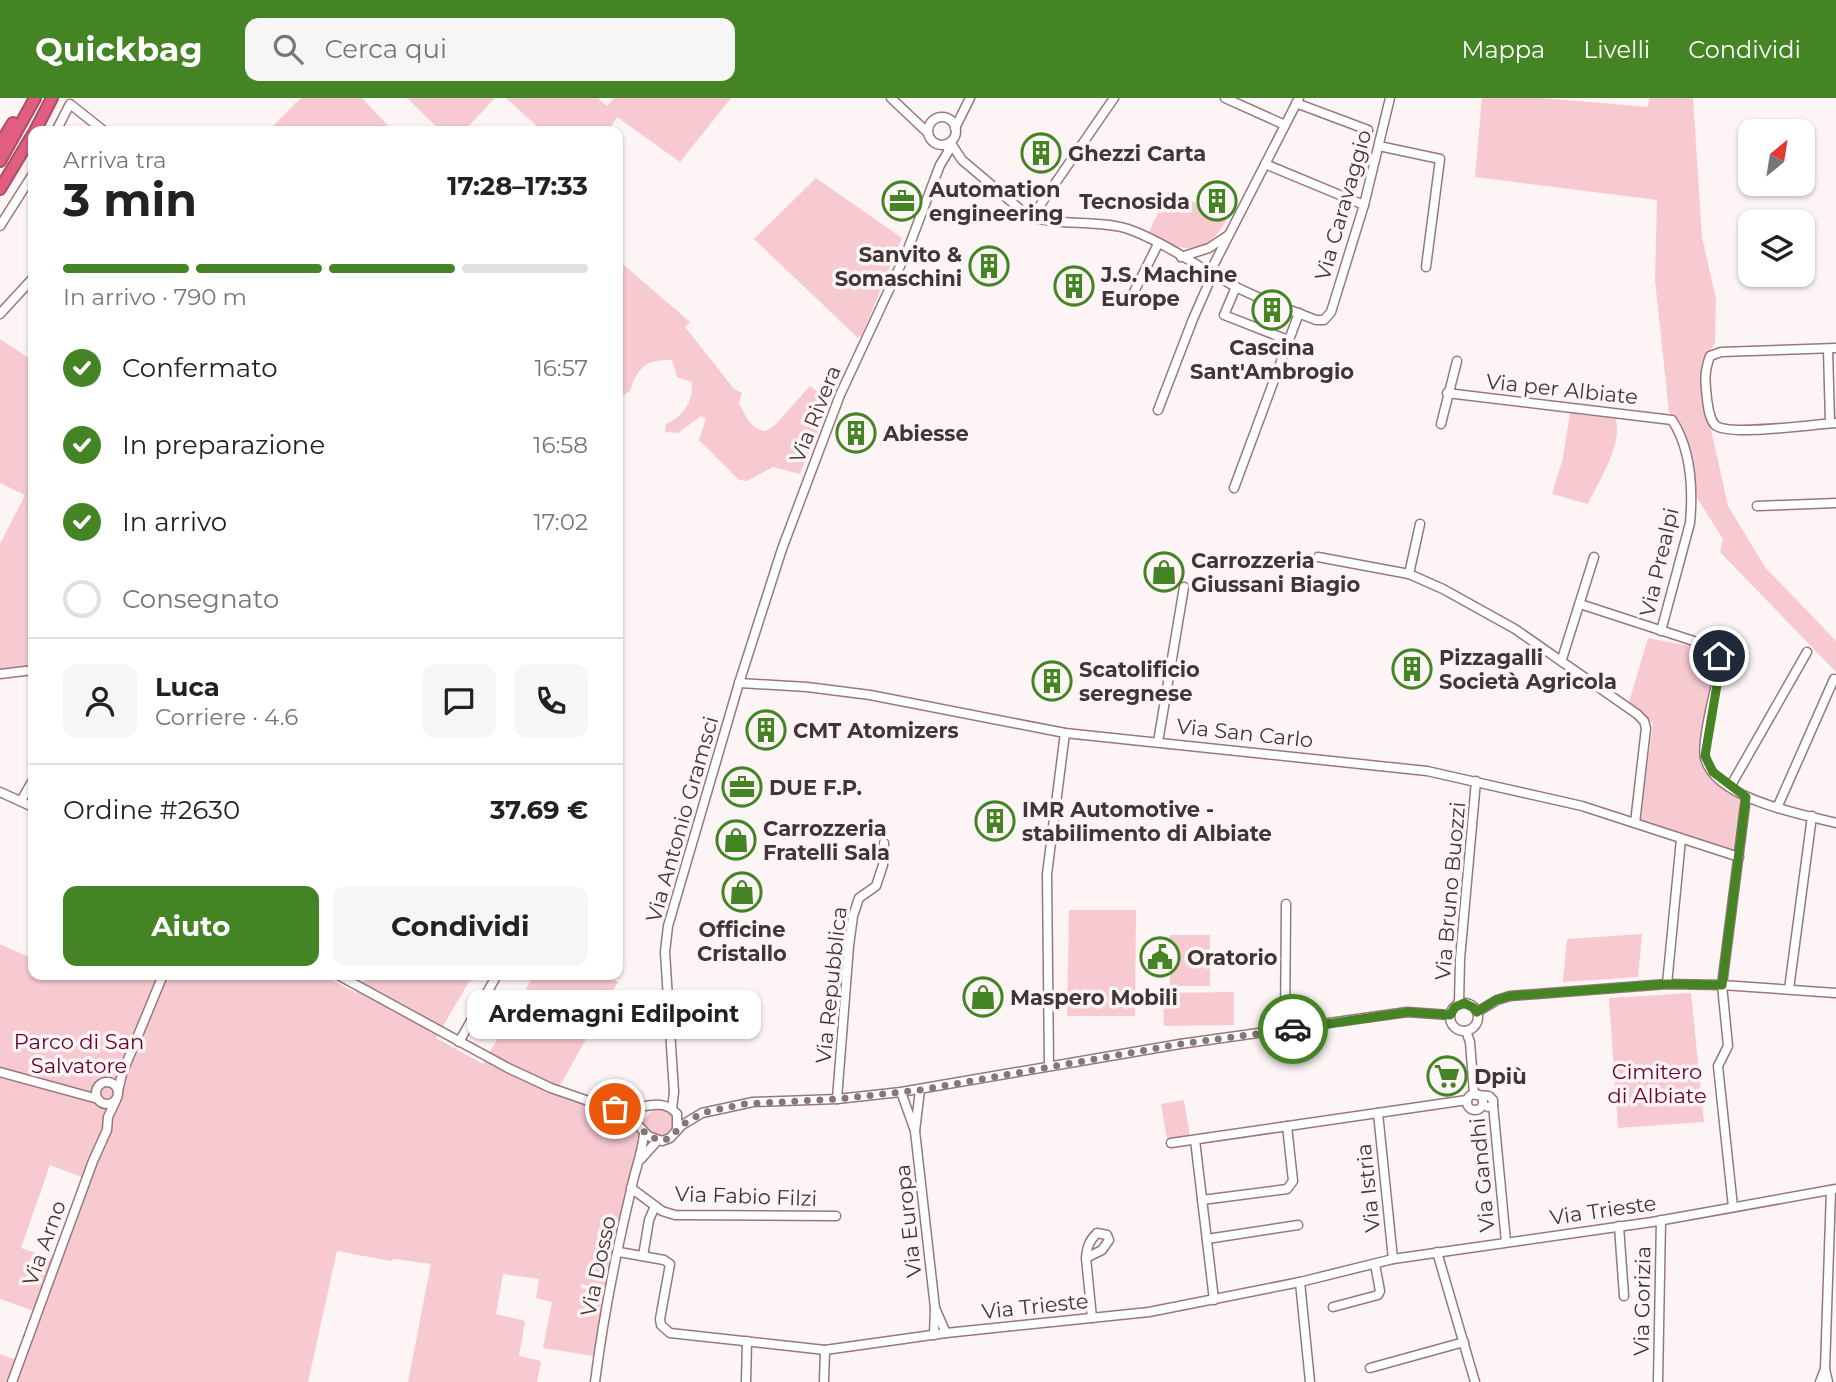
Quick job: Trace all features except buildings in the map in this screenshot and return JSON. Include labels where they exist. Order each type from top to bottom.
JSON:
[{"type":"highway","points":[[37,126],[52,98]]},
{"type":"highway","points":[[0,144],[20,113],[32,103]]},
{"type":"highway","points":[[0,161],[32,103]]},
{"type":"highway","points":[[0,189],[28,142]]},
{"type":"street","points":[[891,98],[928,133],[935,144],[941,164],[952,157],[962,160]]},
{"type":"street","points":[[950,143],[970,98]]},
{"type":"street","points":[[1032,217],[1114,98]]},
{"type":"street","points":[[1225,98],[1284,125]]},
{"type":"street","name":"Via Caravaggio","points":[[1299,313],[1320,321],[1326,319],[1331,312],[1364,205],[1390,98]]},
{"type":"street","points":[[1158,410],[1211,278],[1210,272],[1297,100],[1368,130]]},
{"type":"street","points":[[58,126],[71,101],[98,126]]},
{"type":"street","points":[[909,115],[945,118],[965,108]]},
{"type":"street","points":[[945,118],[952,121],[956,128]]},
{"type":"street","points":[[928,133],[929,125],[935,119]]},
{"type":"street","points":[[935,144],[950,143]]},
{"type":"street","points":[[950,143],[962,160],[1032,217],[1118,227],[1158,244],[1236,287],[1299,313],[1234,488]]},
{"type":"street","name":"Via Rivera","points":[[739,683],[782,549],[840,395],[903,261],[950,143]]},
{"type":"street","points":[[1379,146],[1440,159],[1426,267]]},
{"type":"street","points":[[1265,164],[1364,205]]},
{"type":"street","points":[[0,226],[28,183]]},
{"type":"street","points":[[1181,257],[1209,248],[1229,234]]},
{"type":"street","points":[[1129,302],[1158,244]]},
{"type":"street","points":[[0,314],[28,283]]},
{"type":"street","points":[[1236,287],[1224,315],[1288,340]]},
{"type":"street","points":[[1832,349],[1833,423],[1743,430],[1725,430],[1715,425],[1709,412],[1704,372],[1710,356],[1721,352],[1832,349]]},
{"type":"street","points":[[1441,424],[1457,361]]},
{"type":"street","name":"Via per Albiate","points":[[1447,393],[1672,420]]},
{"type":"street","name":"Via Prealpi","points":[[1661,631],[1691,511],[1688,462],[1682,439],[1672,420]]},
{"type":"street","points":[[1757,506],[1836,503]]},
{"type":"street","points":[[1409,575],[1420,524]]},
{"type":"street","points":[[1318,557],[1409,575],[1443,589],[1562,659],[1644,721],[1646,728],[1635,823]]},
{"type":"street","points":[[1562,659],[1594,557]]},
{"type":"street","points":[[1158,742],[1185,587]]},
{"type":"street","points":[[1580,604],[1706,645],[1715,651],[1719,656],[1720,667],[1705,756],[1713,772],[1746,797],[1836,823]]},
{"type":"street","points":[[1730,787],[1807,652]]},
{"type":"street","points":[[0,674],[28,671]]},
{"type":"street","points":[[1777,807],[1834,679]]},
{"type":"street","name":"Via San Carlo","points":[[739,683],[807,687],[870,695],[1065,733],[1427,771],[1582,806],[1739,857]]},
{"type":"street","name":"Via Antonio Gramsci","points":[[673,1109],[665,952],[668,926],[739,683]]},
{"type":"street","points":[[1049,1066],[1047,874],[1065,733]]},
{"type":"street","name":"Via Bruno Buozzi","points":[[1459,1004],[1460,959],[1476,780]]},
{"type":"street","points":[[21,801],[28,789]]},
{"type":"street","points":[[0,792],[28,804]]},
{"type":"street","points":[[1732,1207],[1718,1074],[1720,1061],[1728,1046],[1722,985],[1746,797]]},
{"type":"street","points":[[1789,989],[1812,816]]},
{"type":"street","points":[[1667,984],[1681,839]]},
{"type":"street","name":"Via Repubblica","points":[[837,1099],[853,916],[859,898],[876,886],[883,865],[884,844]]},
{"type":"street","points":[[1285,1030],[1286,904]]},
{"type":"street","name":"Via Arno","points":[[12,1382],[93,1161],[107,1130],[108,1116],[127,1063],[161,980]]},
{"type":"street","points":[[347,980],[459,1042],[551,1088],[631,1117],[657,1141],[666,1140],[702,1113]]},
{"type":"street","points":[[459,1042],[495,980]]},
{"type":"street","points":[[1477,1012],[1496,1000],[1510,996],[1667,984],[1836,993]]},
{"type":"street","points":[[1450,1015],[1459,1004],[1469,1004],[1477,1012],[1476,1024],[1466,1031]]},
{"type":"street","points":[[663,1104],[673,1109],[702,1113],[753,1102],[837,1099],[920,1090],[1180,1044],[1408,1012],[1450,1015]]},
{"type":"street","points":[[1450,1015],[1454,1027],[1466,1031]]},
{"type":"street","points":[[1171,1143],[1378,1113],[1472,1096],[1470,1042],[1466,1031]]},
{"type":"street","name":"Via Arno","points":[[101,1084],[114,1077],[127,1063]]},
{"type":"street","points":[[0,1072],[62,1091],[110,1104],[117,1096],[113,1084],[101,1084],[86,1091],[62,1091]]},
{"type":"street","points":[[101,1084],[96,1093],[108,1116]]},
{"type":"street","name":"Via Europa","points":[[915,1131],[920,1090]]},
{"type":"street","points":[[615,1109],[634,1110],[663,1104],[674,1092]]},
{"type":"street","name":"Via Europa","points":[[901,1092],[915,1131],[935,1308],[934,1335]]},
{"type":"street","name":"Via Gandhi","points":[[1493,1105],[1479,1109],[1469,1107],[1472,1096],[1489,1096],[1493,1100],[1506,1242]]},
{"type":"street","points":[[643,1130],[642,1116],[650,1107]]},
{"type":"street","points":[[673,1109],[678,1119],[677,1130]]},
{"type":"street","name":"Via Istria","points":[[1378,1113],[1393,1259]]},
{"type":"street","points":[[1202,1200],[1287,1189],[1291,1186],[1293,1181],[1287,1126]]},
{"type":"street","name":"Via Dosso","points":[[595,1382],[607,1303],[631,1188],[641,1159],[643,1130]]},
{"type":"street","points":[[1195,1140],[1214,1300]]},
{"type":"street","name":"Via Dosso","points":[[641,1159],[657,1141]]},
{"type":"street","name":"Via Fabio Filzi","points":[[631,1188],[655,1206],[675,1215],[836,1216]]},
{"type":"street","points":[[1825,1382],[1834,1189]]},
{"type":"street","name":"Via Trieste","points":[[643,1256],[664,1260],[670,1264],[660,1318],[665,1330],[670,1333],[825,1350],[946,1333],[1149,1312],[1300,1282],[1393,1259],[1661,1220],[1834,1189]]},
{"type":"street","name":"Via Fabio Filzi","points":[[643,1256],[649,1220],[655,1206]]},
{"type":"street","name":"Via Gorizia","points":[[1658,1382],[1661,1220]]},
{"type":"street","points":[[1207,1238],[1298,1225]]},
{"type":"street","points":[[1619,1226],[1624,1297]]},
{"type":"street","points":[[619,1252],[643,1256]]},
{"type":"street","points":[[1437,1252],[1475,1382]]},
{"type":"street","points":[[1086,1258],[1092,1318]]},
{"type":"street","points":[[1334,1307],[1378,1295],[1380,1291],[1375,1264]]},
{"type":"street","points":[[1300,1282],[1310,1382]]},
{"type":"street","name":"Via Europa","points":[[935,1308],[946,1333]]},
{"type":"street","points":[[746,1382],[747,1341]]},
{"type":"street","points":[[1370,1368],[1464,1342]]},
{"type":"street","points":[[824,1382],[825,1350]]},
{"type":"green space","points":[[301,98],[362,98],[388,126],[273,126]]},
{"type":"green space","points":[[407,98],[495,98],[469,126],[436,126]]},
{"type":"green space","points":[[506,98],[598,98],[607,106],[614,98],[731,98],[680,162],[617,117],[611,126],[537,126]]},
{"type":"green space","points":[[1482,98],[1543,98],[1648,107],[1649,98],[1693,98],[1702,237],[1716,299],[1715,343],[1701,370],[1704,398],[1728,506],[1765,567],[1836,641],[1836,672],[1720,552],[1723,539],[1697,498],[1692,462],[1676,420],[1669,412],[1655,280],[1657,200],[1475,177]]},
{"type":"green space","points":[[816,178],[902,238],[862,335],[858,338],[754,239]]},
{"type":"green space","points":[[1169,190],[1227,219],[1210,241],[1202,246],[1183,248],[1148,234]]},
{"type":"green space","points":[[623,264],[690,322],[685,327],[734,389],[742,393],[739,403],[756,428],[766,431],[775,425],[810,386],[830,401],[800,474],[773,467],[747,481],[739,480],[699,440],[706,419],[701,416],[678,433],[665,432],[666,424],[678,417],[686,407],[692,389],[692,382],[677,377],[672,360],[655,361],[644,366],[630,391],[623,395]]},
{"type":"green space","points":[[0,339],[28,358],[28,667],[0,670],[0,544],[25,495],[0,483]]},
{"type":"green space","points":[[1570,413],[1616,419],[1613,451],[1588,504],[1552,494],[1563,458]]},
{"type":"green space","points":[[1648,638],[1710,650],[1716,660],[1699,747],[1706,770],[1740,799],[1733,851],[1640,820],[1653,724],[1629,702]]},
{"type":"green space","points":[[1069,910],[1136,910],[1135,1016],[1067,1016]]},
{"type":"green space","points":[[1642,934],[1638,977],[1563,982],[1567,939]]},
{"type":"green space","points":[[1170,935],[1210,935],[1210,986],[1170,986]]},
{"type":"green space","name":"Parco di San Salvatore","points":[[0,944],[28,957],[28,980],[332,980],[356,993],[365,980],[470,980],[436,1038],[483,1064],[531,980],[618,982],[562,1082],[553,1093],[645,1119],[654,1109],[666,1109],[672,1114],[674,1127],[665,1135],[653,1136],[644,1124],[607,1289],[581,1284],[581,1288],[607,1293],[597,1353],[594,1356],[543,1348],[552,1302],[536,1298],[539,1279],[503,1274],[496,1314],[525,1321],[519,1356],[541,1361],[537,1382],[408,1382],[431,1264],[394,1259],[391,1261],[337,1251],[308,1382],[0,1382],[0,1354],[14,1359],[17,1357],[34,1311],[0,1299]],"holes":[[[50,1165],[84,1178],[54,1259],[21,1248]]]},
{"type":"green space","points":[[1234,992],[1234,1025],[1164,1026],[1163,993]]},
{"type":"green space","name":"Cimitero di Albiate","points":[[1691,993],[1704,1122],[1618,1128],[1609,998]]},
{"type":"green space","points":[[1184,1100],[1190,1136],[1167,1139],[1161,1104]]},
{"type":"way so far","points":[[615,1109],[631,1117],[652,1139],[662,1141],[670,1138],[682,1125],[702,1113],[753,1102],[837,1099],[920,1090],[1180,1044],[1293,1029]]},
{"type":"place","name":"Ghezzi Carta","points":[[1041,153]]},
{"type":"place","name":"Automation engineering","points":[[902,201]]},
{"type":"place","name":"Tecnosida","points":[[1217,201]]},
{"type":"place","name":"Sanvito & Somaschini","points":[[989,266]]},
{"type":"place","name":"J.S. Machine Europe","points":[[1074,286]]},
{"type":"place","name":"Cascina Sant'Ambrogio","points":[[1272,310]]},
{"type":"place","name":"Abiesse","points":[[856,433]]},
{"type":"place","name":"Carrozzeria Giussani Biagio","points":[[1164,572]]},
{"type":"place","name":"Pizzagalli Società Agricola","points":[[1412,669]]},
{"type":"place","name":"Scatolificio seregnese","points":[[1052,681]]},
{"type":"place","name":"CMT Atomizers","points":[[766,730]]},
{"type":"place","name":"DUE F.P.","points":[[742,787]]},
{"type":"place","name":"IMR Automotive - stabilimento di Albiate","points":[[995,821]]},
{"type":"place","name":"Carrozzeria Fratelli Sala","points":[[736,840]]},
{"type":"place","name":"Officine Cristallo","points":[[742,892]]},
{"type":"place","name":"Oratorio","points":[[1160,957]]},
{"type":"place","name":"Maspero Mobili","points":[[983,997]]},
{"type":"place","name":"Dpiù","points":[[1447,1076]]},
{"type":"place","name":"Ardemagni Edilpoint","points":[[615,1109]]},
{"type":"route","points":[[1293,1029],[1408,1012],[1450,1015],[1455,1007],[1464,1003],[1477,1012],[1496,1000],[1510,996],[1604,987],[1722,985],[1746,797],[1713,772],[1705,756],[1720,667],[1719,656]]}]
